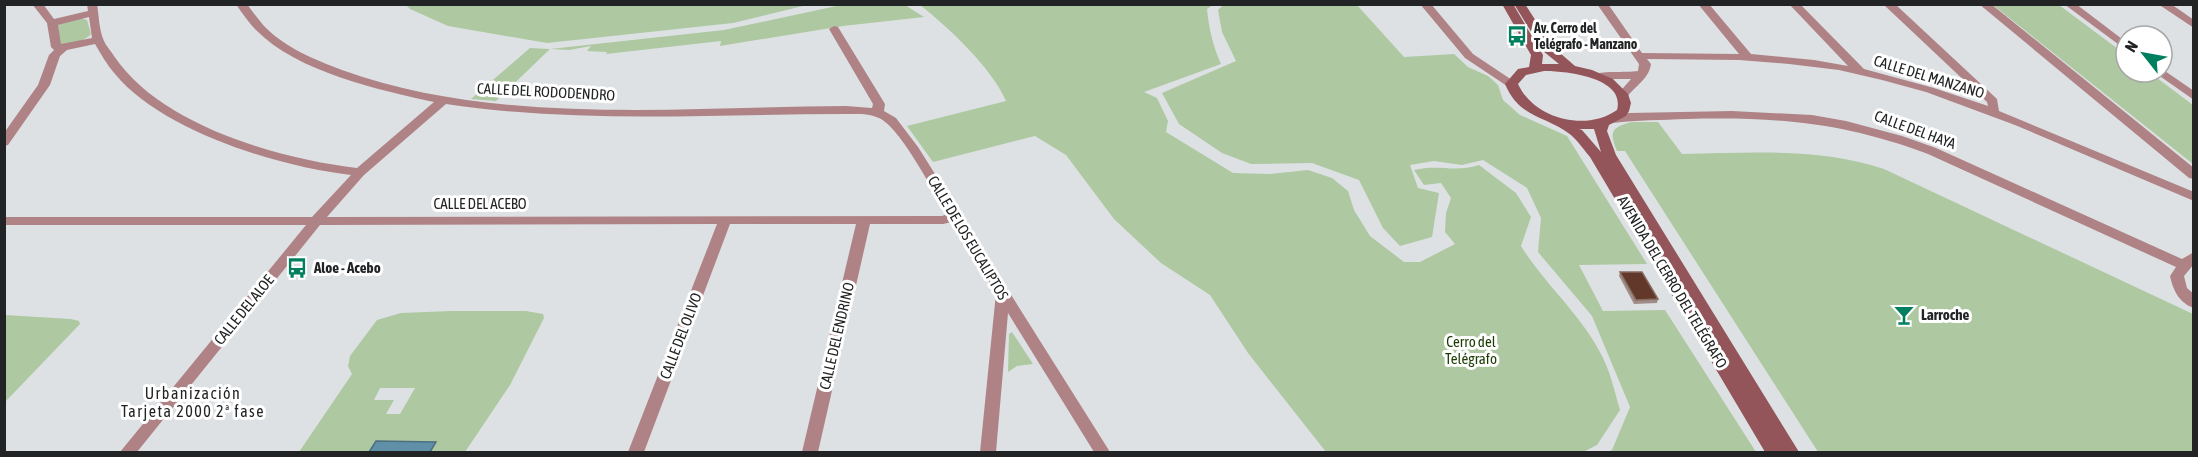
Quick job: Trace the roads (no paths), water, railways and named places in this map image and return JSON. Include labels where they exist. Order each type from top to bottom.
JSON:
[{"type":"street","points":[[37,4],[52,23],[56,46],[63,48]]},
{"type":"street","name":"CALLE DEL RODODENDRO","points":[[241,4],[253,23],[294,54],[375,85],[444,100],[505,108],[611,111],[878,111]]},
{"type":"street","points":[[1425,4],[1476,62],[1511,84],[1513,95],[1522,106],[1538,115],[1558,122],[1589,125],[1608,121],[1623,112],[1625,103],[1623,95],[1597,76]]},
{"type":"street","points":[[1507,4],[1537,55],[1529,71],[1511,84]]},
{"type":"street","points":[[1519,4],[1547,48],[1573,69]]},
{"type":"street","points":[[1602,4],[1645,63],[1642,74],[1627,87],[1623,95]]},
{"type":"street","points":[[1702,4],[1748,56]]},
{"type":"street","points":[[1794,4],[1860,71]]},
{"type":"street","points":[[1888,4],[1993,102],[1994,109],[1990,112]]},
{"type":"street","points":[[1984,4],[2193,175]]},
{"type":"street","points":[[2069,4],[2114,38]]},
{"type":"street","points":[[2163,4],[2193,25]]},
{"type":"street","points":[[52,23],[92,9],[97,40],[126,82],[195,128],[291,162],[360,172]]},
{"type":"street","name":"CALLE DE LOS EUCALIPTOS","points":[[834,28],[879,104],[878,111],[887,115],[904,134],[1102,453]]},
{"type":"street","points":[[4,142],[44,85],[55,55],[63,48],[97,40]]},
{"type":"street","name":"CALLE DEL MANZANO","points":[[1639,56],[1748,56],[1804,61],[1860,71],[1929,90],[1990,112],[2190,193]]},
{"type":"street","points":[[1476,62],[1502,70],[1529,71],[1554,67],[1573,69],[1597,76],[1623,77],[1642,74]]},
{"type":"street","points":[[2174,83],[2193,97]]},
{"type":"street","name":"CALLE DEL ALOE","points":[[128,453],[316,221],[360,172],[444,100]]},
{"type":"street","name":"CALLE DEL HAYA","points":[[1608,121],[1629,117],[1764,115],[1807,118],[1861,128],[1898,138],[1932,151],[2189,261]]},
{"type":"street","name":"AVENIDA DEL CERRO DEL TELÉGRAFO","points":[[1608,121],[1600,131],[1609,155],[1790,453]]},
{"type":"street","name":"AVENIDA DEL CERRO DEL TELÉGRAFO","points":[[1558,122],[1577,133],[1596,155],[1774,453]]},
{"type":"street","name":"CALLE DEL ACEBO","points":[[4,221],[944,220],[955,216]]},
{"type":"street","name":"CALLE DEL OLIVO","points":[[636,453],[725,220]]},
{"type":"street","name":"CALLE DEL ENDRINO","points":[[810,453],[864,220]]},
{"type":"street","points":[[2189,261],[2177,276],[2180,290],[2193,303]]},
{"type":"street","points":[[988,453],[1002,294]]},
{"type":"street","points":[[998,330],[1011,323],[1020,323]]},
{"type":"water","points":[[376,441],[436,442],[430,452],[369,452]]},
{"type":"place","name":"Av. Cerro del Telégrafo - Manzano","points":[[1517,36]]},
{"type":"place","name":"Aloe - Acebo","points":[[297,268]]},
{"type":"place","name":"Larroche","points":[[1904,315]]},
{"type":"district","name":"Urbanización Tarjeta 2000 2ª fase","points":[[193,402]]},
{"type":"park label","name":"Cerro del Telégrafo","points":[[1471,350]]}]
